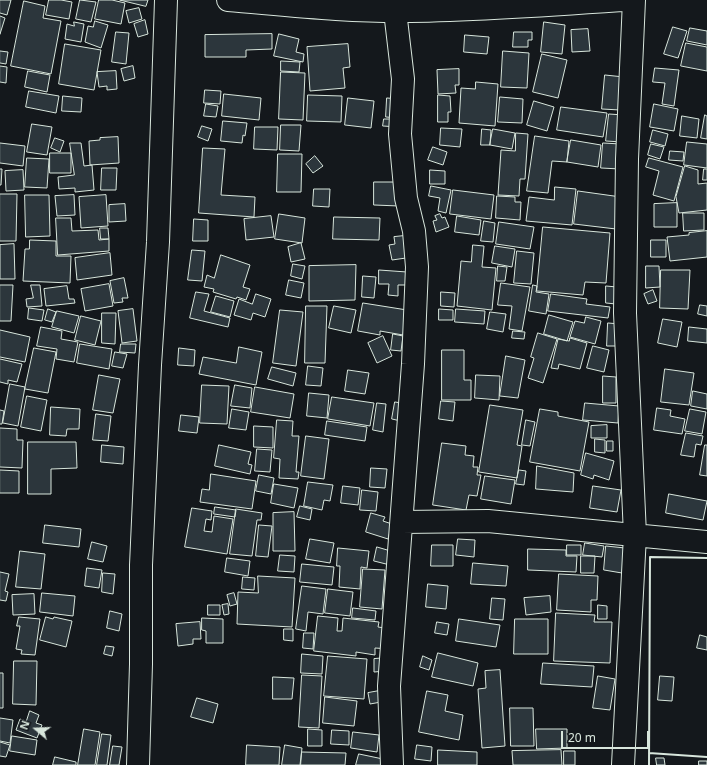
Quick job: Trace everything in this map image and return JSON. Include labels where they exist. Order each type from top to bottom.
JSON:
[{"type":"street","points":[[138,765],[142,664],[141,565],[150,365],[158,242],[166,0]]},
{"type":"street","points":[[228,0],[325,8],[519,7],[622,0]]},
{"type":"street","points":[[623,765],[635,535],[625,313],[627,159],[634,0]]},
{"type":"street","points":[[392,765],[389,686],[413,364],[417,267],[414,231],[406,198],[400,134],[406,7]]},
{"type":"street","points":[[402,522],[488,521],[707,542]]},
{"type":"building","points":[[0,0],[11,0],[7,15],[0,13]]},
{"type":"building","points":[[49,0],[72,2],[69,19],[46,15]]},
{"type":"building","points":[[80,0],[96,2],[91,22],[76,19]]},
{"type":"building","points":[[99,0],[112,0],[125,3],[121,24],[95,19]]},
{"type":"building","points":[[120,0],[148,0],[146,6]]},
{"type":"building","points":[[24,1],[45,6],[43,18],[61,21],[51,74],[11,66]]},
{"type":"building","points":[[139,8],[142,19],[129,23],[126,11]]},
{"type":"building","points":[[0,16],[5,18],[0,34]]},
{"type":"building","points":[[145,20],[148,34],[138,37],[134,24]]},
{"type":"building","points":[[95,21],[108,25],[101,48],[85,42],[88,26],[93,27]]},
{"type":"building","points":[[74,22],[84,24],[81,42],[65,39],[67,24],[74,26]]},
{"type":"building","points":[[544,22],[565,25],[562,54],[541,52]]},
{"type":"building","points":[[673,27],[687,31],[678,58],[664,54]]},
{"type":"building","points":[[690,28],[707,31],[707,45],[687,41]]},
{"type":"building","points":[[588,29],[590,51],[572,52],[571,30]]},
{"type":"building","points":[[116,32],[129,33],[126,64],[112,62]]},
{"type":"building","points":[[514,32],[532,32],[532,40],[528,40],[528,47],[513,47]]},
{"type":"building","points":[[272,34],[272,49],[246,50],[246,57],[205,57],[205,35]]},
{"type":"building","points":[[279,34],[299,39],[296,52],[304,54],[303,62],[274,56]]},
{"type":"building","points":[[465,35],[489,37],[487,54],[464,52]]},
{"type":"building","points":[[686,43],[707,47],[707,71],[681,66]]},
{"type":"building","points":[[65,44],[101,50],[94,90],[59,84]]},
{"type":"building","points":[[348,44],[350,67],[343,68],[345,88],[310,91],[307,47]]},
{"type":"building","points":[[0,51],[8,52],[6,64],[0,63]]},
{"type":"building","points":[[503,51],[529,53],[527,88],[501,87]]},
{"type":"building","points":[[542,54],[567,60],[558,98],[533,92]]},
{"type":"building","points":[[281,61],[300,62],[299,72],[281,71]]},
{"type":"building","points":[[0,66],[7,67],[6,83],[0,82]]},
{"type":"building","points":[[133,66],[135,78],[124,81],[121,69]]},
{"type":"building","points":[[655,68],[679,70],[674,106],[662,104],[665,83],[653,82]]},
{"type":"building","points":[[459,69],[459,85],[455,85],[456,93],[438,94],[437,70]]},
{"type":"building","points":[[28,71],[50,75],[47,92],[25,87]]},
{"type":"building","points":[[116,71],[117,89],[107,90],[107,86],[99,87],[97,72]]},
{"type":"building","points":[[281,72],[305,73],[303,120],[279,119]]},
{"type":"building","points":[[605,75],[624,77],[620,110],[602,109]]},
{"type":"building","points":[[476,82],[498,84],[495,126],[459,123],[461,88],[475,89]]},
{"type":"building","points":[[205,90],[221,91],[220,104],[204,103]]},
{"type":"building","points":[[29,91],[59,96],[56,113],[26,107]]},
{"type":"building","points":[[224,94],[261,98],[259,120],[222,116]]},
{"type":"building","points":[[308,95],[342,96],[341,122],[307,121]]},
{"type":"building","points":[[438,95],[450,96],[451,112],[448,112],[448,122],[438,122]]},
{"type":"building","points":[[63,96],[82,98],[81,112],[62,111]]},
{"type":"building","points":[[500,97],[523,99],[522,123],[498,122]]},
{"type":"building","points":[[348,98],[374,101],[371,128],[345,125]]},
{"type":"building","points":[[387,98],[399,99],[398,118],[386,117]]},
{"type":"building","points":[[534,101],[554,107],[547,131],[527,125]]},
{"type":"building","points":[[206,104],[218,106],[216,117],[204,116]]},
{"type":"building","points":[[654,104],[678,109],[674,131],[650,127]]},
{"type":"building","points":[[561,107],[607,113],[603,137],[557,130]]},
{"type":"building","points":[[609,114],[624,115],[622,142],[606,141]]},
{"type":"building","points":[[705,115],[707,116],[707,139],[701,138]]},
{"type":"building","points":[[682,116],[699,119],[697,138],[680,136]]},
{"type":"building","points":[[384,119],[399,119],[398,127],[383,126]]},
{"type":"building","points":[[223,121],[247,123],[245,136],[243,135],[242,143],[221,141]]},
{"type":"building","points":[[32,124],[52,127],[47,155],[27,152]]},
{"type":"building","points":[[281,125],[301,125],[299,151],[280,150]]},
{"type":"building","points":[[202,126],[212,129],[208,141],[198,137]]},
{"type":"building","points":[[255,127],[278,127],[277,150],[254,149]]},
{"type":"building","points":[[441,128],[462,129],[460,147],[440,145]]},
{"type":"building","points":[[482,129],[491,130],[490,145],[481,145]]},
{"type":"building","points":[[493,129],[515,133],[512,149],[490,145]]},
{"type":"building","points":[[653,130],[668,134],[665,146],[650,142]]},
{"type":"building","points":[[516,133],[528,134],[525,179],[520,179],[519,196],[498,195],[501,150],[515,151]]},
{"type":"building","points":[[535,136],[569,141],[567,162],[552,161],[548,193],[527,191]]},
{"type":"building","points":[[118,137],[119,163],[90,165],[89,141],[100,140],[100,138]]},
{"type":"building","points":[[55,138],[64,141],[60,152],[51,148]]},
{"type":"building","points":[[571,140],[601,145],[598,167],[567,162]]},
{"type":"building","points":[[687,142],[707,144],[707,168],[684,165]]},
{"type":"building","points":[[0,143],[25,146],[23,166],[0,163]]},
{"type":"building","points":[[70,143],[81,143],[84,166],[92,165],[94,190],[75,192],[75,188],[59,189],[58,177],[74,175]]},
{"type":"building","points":[[603,143],[621,144],[620,169],[601,168]]},
{"type":"building","points":[[651,144],[664,147],[660,159],[648,155]]},
{"type":"building","points":[[433,147],[447,152],[443,165],[428,160]]},
{"type":"building","points":[[203,148],[225,149],[221,195],[255,197],[254,217],[199,213]]},
{"type":"building","points":[[670,151],[684,152],[683,161],[669,160]]},
{"type":"building","points":[[50,153],[71,153],[71,173],[50,173]]},
{"type":"building","points":[[278,154],[302,154],[301,192],[277,192]]},
{"type":"building","points":[[315,156],[323,166],[313,173],[306,164]]},
{"type":"building","points":[[27,158],[49,159],[47,188],[25,187]]},
{"type":"building","points":[[649,158],[683,167],[674,201],[653,195],[659,171],[646,167]]},
{"type":"building","points":[[685,166],[698,170],[698,184],[707,183],[707,210],[679,213],[676,197]]},
{"type":"building","points":[[102,168],[117,168],[116,190],[101,190]]},
{"type":"building","points":[[0,169],[2,169],[1,185],[0,185]]},
{"type":"building","points":[[704,169],[707,169],[707,180],[703,180]]},
{"type":"building","points":[[23,170],[24,190],[6,191],[5,171]]},
{"type":"building","points":[[430,170],[445,171],[445,184],[430,184]]},
{"type":"building","points":[[374,182],[400,182],[399,206],[374,205]]},
{"type":"building","points":[[431,186],[451,190],[446,213],[438,211],[440,198],[429,196]]},
{"type":"building","points":[[555,187],[576,189],[572,225],[526,221],[529,197],[554,200]]},
{"type":"building","points":[[314,189],[330,189],[329,207],[313,206]]},
{"type":"building","points":[[453,190],[494,195],[491,219],[450,214]]},
{"type":"building","points":[[578,191],[621,197],[616,229],[574,224]]},
{"type":"building","points":[[0,194],[17,194],[16,241],[0,241]]},
{"type":"building","points":[[25,195],[49,195],[50,236],[26,237]]},
{"type":"building","points":[[74,195],[75,215],[57,216],[55,196]]},
{"type":"building","points":[[106,195],[108,226],[81,228],[79,197]]},
{"type":"building","points":[[497,196],[515,197],[515,202],[521,202],[520,220],[496,218]]},
{"type":"building","points":[[677,203],[677,227],[654,227],[654,204]]},
{"type":"building","points":[[125,204],[126,221],[109,222],[109,205]]},
{"type":"building","points":[[683,213],[704,213],[704,230],[684,231]]},
{"type":"building","points":[[279,214],[305,218],[302,243],[275,239]]},
{"type":"building","points":[[440,214],[442,218],[445,217],[449,227],[436,232],[433,221],[437,220],[435,216]]},
{"type":"building","points":[[271,216],[274,237],[246,240],[244,219]]},
{"type":"building","points":[[457,216],[481,220],[479,235],[455,232]]},
{"type":"building","points":[[334,217],[380,218],[379,240],[333,239]]},
{"type":"building","points":[[56,218],[71,218],[72,231],[98,230],[99,240],[109,239],[109,251],[58,255]]},
{"type":"building","points":[[194,219],[208,220],[208,241],[193,241]]},
{"type":"building","points":[[484,221],[495,223],[493,242],[481,241]]},
{"type":"building","points":[[499,222],[534,227],[530,249],[496,244]]},
{"type":"building","points":[[543,227],[610,233],[606,283],[585,282],[583,295],[537,291]]},
{"type":"building","points":[[100,228],[108,228],[109,239],[101,239]]},
{"type":"building","points":[[707,231],[707,257],[670,261],[667,237],[689,235],[689,233]]},
{"type":"building","points":[[404,236],[406,258],[392,260],[389,245],[395,244],[394,237]]},
{"type":"building","points":[[30,240],[56,241],[56,256],[71,256],[70,283],[23,281],[25,249],[29,249]]},
{"type":"building","points":[[651,240],[666,240],[666,257],[651,257]]},
{"type":"building","points":[[301,243],[305,259],[291,262],[288,247]]},
{"type":"building","points":[[14,244],[15,279],[0,279],[0,245]]},
{"type":"building","points":[[473,245],[484,246],[482,267],[496,268],[492,310],[457,306],[461,261],[471,262]]},
{"type":"building","points":[[495,246],[515,249],[512,267],[492,263]]},
{"type":"building","points":[[192,250],[205,251],[202,281],[188,280]]},
{"type":"building","points":[[517,251],[534,253],[531,284],[514,283]]},
{"type":"building","points":[[110,253],[112,275],[77,280],[75,258]]},
{"type":"building","points":[[221,255],[250,265],[243,287],[250,289],[246,300],[237,297],[236,299],[213,292],[214,289],[204,287],[207,275],[214,278]]},
{"type":"building","points":[[293,264],[305,266],[302,279],[291,276]]},
{"type":"building","points":[[356,265],[355,300],[309,301],[309,266]]},
{"type":"building","points":[[498,266],[507,267],[505,281],[497,281]]},
{"type":"building","points":[[646,266],[659,266],[660,287],[646,288]]},
{"type":"building","points":[[379,270],[407,272],[406,285],[398,285],[398,296],[388,295],[389,284],[379,284]]},
{"type":"building","points":[[661,270],[690,270],[688,309],[660,308]]},
{"type":"building","points":[[363,276],[376,277],[374,298],[362,297]]},
{"type":"building","points":[[124,278],[128,298],[122,298],[123,302],[114,303],[110,281]]},
{"type":"building","points":[[289,280],[304,283],[301,298],[286,295]]},
{"type":"building","points":[[501,283],[530,287],[522,331],[509,329],[512,306],[498,305]]},
{"type":"building","points":[[109,284],[113,306],[85,311],[81,289]]},
{"type":"building","points":[[0,285],[13,285],[11,321],[0,321]]},
{"type":"building","points":[[31,285],[40,285],[42,306],[27,307],[26,299],[33,298]]},
{"type":"building","points":[[533,285],[537,286],[536,292],[549,294],[546,314],[529,311]]},
{"type":"building","points":[[67,286],[69,299],[74,299],[75,303],[46,306],[44,289]]},
{"type":"building","points":[[606,286],[617,287],[616,304],[606,303]]},
{"type":"building","points":[[653,290],[657,301],[648,304],[644,294]]},
{"type":"building","points":[[196,292],[209,294],[204,311],[230,318],[228,327],[190,318]]},
{"type":"building","points":[[441,292],[455,293],[454,307],[441,306]]},
{"type":"building","points":[[256,294],[271,299],[265,317],[253,313],[251,320],[234,315],[239,299],[252,304]]},
{"type":"building","points":[[551,294],[587,299],[586,304],[610,307],[608,318],[548,311]]},
{"type":"building","points":[[216,296],[234,301],[230,317],[211,312]]},
{"type":"building","points":[[363,303],[407,310],[403,335],[380,331],[380,335],[358,331]]},
{"type":"building","points":[[700,305],[707,306],[707,316],[698,314]]},
{"type":"building","points":[[306,306],[327,306],[325,363],[305,363]]},
{"type":"building","points":[[334,306],[356,310],[351,333],[329,328]]},
{"type":"building","points":[[29,308],[44,310],[42,321],[28,319]]},
{"type":"building","points":[[48,309],[56,312],[52,322],[45,320]]},
{"type":"building","points":[[133,309],[137,341],[122,343],[118,311]]},
{"type":"building","points":[[439,309],[453,310],[453,320],[439,320]]},
{"type":"building","points":[[456,309],[485,311],[484,324],[455,322]]},
{"type":"building","points":[[280,310],[303,312],[296,366],[273,363]]},
{"type":"building","points":[[57,311],[79,316],[74,333],[52,327]]},
{"type":"building","points":[[490,312],[506,314],[503,332],[487,329]]},
{"type":"building","points":[[102,313],[116,313],[115,344],[102,343]]},
{"type":"building","points":[[549,315],[573,322],[567,341],[544,334]]},
{"type":"building","points":[[81,316],[101,321],[95,345],[75,340]]},
{"type":"building","points":[[586,317],[601,321],[595,344],[570,337],[575,321],[584,323]]},
{"type":"building","points":[[663,319],[682,322],[677,347],[658,343]]},
{"type":"building","points":[[608,323],[620,324],[616,346],[607,346]]},
{"type":"building","points":[[41,327],[62,331],[61,339],[78,342],[74,362],[56,359],[57,349],[37,346]]},
{"type":"building","points":[[689,327],[707,329],[707,343],[688,341]]},
{"type":"building","points":[[0,330],[30,337],[25,362],[0,357]]},
{"type":"building","points":[[513,331],[525,332],[524,339],[512,338]]},
{"type":"building","points":[[538,333],[557,339],[543,383],[528,378],[534,358],[531,357]]},
{"type":"building","points":[[393,334],[403,336],[401,351],[391,350]]},
{"type":"building","points":[[383,336],[392,356],[377,363],[368,343]]},
{"type":"building","points":[[570,338],[587,343],[580,369],[559,364],[558,369],[551,368],[558,339],[569,341]]},
{"type":"building","points":[[80,344],[112,349],[109,369],[77,363]]},
{"type":"building","points":[[121,344],[136,344],[135,353],[120,352]]},
{"type":"building","points":[[593,346],[609,350],[604,372],[587,368]]},
{"type":"building","points":[[239,347],[262,352],[256,385],[199,374],[203,357],[236,363]]},
{"type":"building","points":[[34,348],[56,352],[48,393],[25,389]]},
{"type":"building","points":[[179,348],[195,350],[194,366],[178,365]]},
{"type":"building","points":[[442,350],[464,350],[464,380],[471,380],[471,400],[442,400]]},
{"type":"building","points":[[115,352],[127,354],[123,368],[112,366]]},
{"type":"building","points":[[506,356],[525,360],[518,398],[500,396]]},
{"type":"building","points":[[0,359],[22,364],[17,382],[8,380],[8,384],[0,382]]},
{"type":"building","points":[[308,366],[323,368],[321,386],[306,385]]},
{"type":"building","points":[[272,367],[296,373],[293,386],[268,379]]},
{"type":"building","points":[[665,369],[694,373],[689,405],[661,402]]},
{"type":"building","points":[[348,370],[369,373],[365,394],[345,391]]},
{"type":"building","points":[[99,375],[120,379],[113,413],[93,410]]},
{"type":"building","points":[[476,375],[500,376],[499,400],[475,398]]},
{"type":"building","points":[[603,376],[616,377],[616,403],[603,403]]},
{"type":"building","points":[[10,384],[25,387],[18,426],[3,423]]},
{"type":"building","points":[[202,385],[229,386],[227,424],[200,423]]},
{"type":"building","points":[[235,385],[252,388],[250,408],[231,406]]},
{"type":"building","points":[[255,387],[294,394],[290,418],[251,412]]},
{"type":"building","points":[[693,391],[707,394],[707,409],[691,406]]},
{"type":"building","points":[[309,393],[329,395],[327,418],[307,416]]},
{"type":"building","points":[[27,396],[47,400],[41,431],[21,427]]},
{"type":"building","points":[[332,397],[374,403],[370,426],[328,419]]},
{"type":"building","points":[[441,401],[455,402],[453,421],[439,419]]},
{"type":"building","points":[[395,402],[408,404],[405,422],[392,419]]},
{"type":"building","points":[[377,403],[386,404],[383,432],[373,430]]},
{"type":"building","points":[[585,403],[619,406],[618,423],[583,420]]},
{"type":"building","points":[[490,405],[523,410],[517,445],[522,446],[517,478],[479,472]]},
{"type":"building","points":[[51,407],[80,409],[79,429],[67,429],[66,436],[50,435]]},
{"type":"building","points":[[657,408],[671,410],[670,416],[685,419],[682,434],[654,430]]},
{"type":"building","points":[[232,409],[249,412],[246,430],[229,428]]},
{"type":"building","points":[[540,409],[558,412],[558,416],[589,422],[580,471],[530,462]]},
{"type":"building","points":[[690,409],[706,412],[702,434],[685,431]]},
{"type":"building","points":[[0,410],[4,411],[2,424],[0,424]]},
{"type":"building","points":[[96,414],[111,416],[108,441],[93,440]]},
{"type":"building","points":[[181,415],[199,417],[197,433],[179,431]]},
{"type":"building","points":[[277,420],[293,421],[292,436],[299,436],[296,472],[299,472],[298,479],[279,478],[280,459],[274,458]]},
{"type":"building","points":[[526,420],[535,422],[530,446],[522,445]]},
{"type":"building","points":[[327,421],[367,427],[365,441],[325,435]]},
{"type":"building","points":[[607,425],[607,438],[591,438],[591,426]]},
{"type":"building","points":[[254,426],[273,427],[273,448],[254,447]]},
{"type":"building","points":[[0,428],[17,429],[17,440],[23,440],[22,468],[0,467]]},
{"type":"building","points":[[686,433],[703,436],[701,445],[696,444],[694,457],[681,455]]},
{"type":"building","points":[[306,436],[329,439],[324,479],[301,476]]},
{"type":"building","points":[[595,439],[605,440],[605,453],[595,452]]},
{"type":"building","points":[[607,441],[613,441],[613,451],[607,451]]},
{"type":"building","points":[[28,442],[76,442],[77,468],[51,469],[51,494],[28,494]]},
{"type":"building","points":[[442,443],[466,446],[465,455],[474,456],[473,467],[478,467],[477,475],[481,475],[477,496],[469,495],[466,510],[433,505]]},
{"type":"building","points":[[102,445],[124,447],[123,464],[101,462]]},
{"type":"building","points":[[219,445],[251,452],[248,464],[252,465],[250,474],[215,466]]},
{"type":"building","points":[[705,445],[707,445],[707,476],[700,475]]},
{"type":"building","points":[[257,449],[272,450],[270,472],[255,471]]},
{"type":"building","points":[[586,453],[614,461],[609,480],[594,475],[593,479],[581,475]]},
{"type":"building","points":[[537,466],[574,473],[573,492],[536,489]]},
{"type":"building","points":[[371,468],[387,469],[385,488],[370,487]]},
{"type":"building","points":[[0,470],[19,471],[19,493],[0,493]]},
{"type":"building","points":[[519,470],[526,471],[524,485],[516,484]]},
{"type":"building","points":[[211,474],[256,481],[252,509],[200,502],[202,489],[209,490]]},
{"type":"building","points":[[259,475],[274,478],[271,494],[256,491]]},
{"type":"building","points":[[485,476],[515,480],[511,504],[481,499]]},
{"type":"building","points":[[308,482],[333,485],[330,501],[324,500],[322,510],[304,506]]},
{"type":"building","points":[[274,484],[298,488],[294,508],[271,503]]},
{"type":"building","points":[[343,486],[360,488],[358,505],[341,503]]},
{"type":"building","points":[[593,486],[621,490],[617,512],[590,508]]},
{"type":"building","points":[[362,490],[378,492],[376,511],[360,510]]},
{"type":"building","points":[[669,494],[707,501],[703,520],[666,513]]},
{"type":"building","points":[[300,506],[312,509],[310,520],[297,517]]},
{"type":"building","points":[[215,507],[236,510],[235,517],[214,514]]},
{"type":"building","points":[[192,508],[212,511],[211,520],[206,519],[204,531],[212,532],[214,516],[233,519],[227,554],[185,547]]},
{"type":"building","points":[[236,509],[262,513],[261,520],[257,520],[252,556],[230,554]]},
{"type":"building","points":[[294,512],[295,551],[273,551],[273,513]]},
{"type":"building","points":[[371,513],[385,517],[383,521],[392,524],[388,539],[366,532]]},
{"type":"building","points":[[45,525],[81,529],[79,547],[43,543]]},
{"type":"building","points":[[259,525],[272,526],[268,557],[256,556]]},
{"type":"building","points":[[310,539],[334,543],[330,563],[306,559]]},
{"type":"building","points":[[458,539],[475,540],[474,557],[456,555]]},
{"type":"building","points":[[92,542],[107,546],[103,562],[88,559]]},
{"type":"building","points":[[585,543],[604,546],[602,557],[583,555]]},
{"type":"building","points":[[432,545],[453,545],[453,566],[431,566]]},
{"type":"building","points":[[567,545],[581,545],[581,555],[567,555]]},
{"type":"building","points":[[606,546],[625,548],[622,573],[604,570]]},
{"type":"building","points":[[377,547],[394,552],[390,565],[374,561]]},
{"type":"building","points":[[338,548],[369,551],[367,568],[361,567],[360,589],[339,587],[340,566],[337,566]]},
{"type":"building","points":[[528,549],[566,550],[566,556],[577,556],[576,572],[528,570]]},
{"type":"building","points":[[20,551],[45,554],[41,589],[16,587]]},
{"type":"building","points":[[280,555],[295,556],[294,572],[278,571]]},
{"type":"building","points":[[581,556],[595,556],[594,573],[581,573]]},
{"type":"building","points":[[227,558],[250,561],[248,576],[225,572]]},
{"type":"building","points":[[473,563],[508,566],[506,586],[471,584]]},
{"type":"building","points":[[302,564],[334,567],[332,585],[300,582]]},
{"type":"building","points":[[87,568],[102,570],[99,588],[85,586]]},
{"type":"building","points":[[363,569],[385,570],[382,609],[360,607]]},
{"type":"building","points":[[0,572],[9,574],[5,591],[8,592],[6,601],[0,600]]},
{"type":"building","points":[[103,573],[115,574],[113,594],[102,592]]},
{"type":"building","points":[[559,574],[598,576],[597,600],[591,600],[591,612],[557,610]]},
{"type":"building","points":[[258,576],[295,578],[292,627],[237,624],[238,592],[258,593]]},
{"type":"building","points":[[243,577],[255,578],[254,590],[242,589]]},
{"type":"building","points":[[428,584],[448,586],[446,609],[426,607]]},
{"type":"building","points":[[302,586],[326,589],[323,614],[308,612],[306,631],[296,629]]},
{"type":"building","points":[[328,589],[353,592],[350,616],[325,613]]},
{"type":"building","points":[[42,593],[75,596],[73,616],[40,612]]},
{"type":"building","points":[[234,593],[237,604],[230,606],[227,595]]},
{"type":"building","points":[[34,594],[35,614],[13,615],[12,595]]},
{"type":"building","points":[[550,596],[551,612],[526,615],[524,598]]},
{"type":"building","points":[[492,598],[505,599],[503,620],[490,619]]},
{"type":"building","points":[[228,604],[229,614],[224,615],[222,605]]},
{"type":"building","points":[[208,605],[220,605],[220,615],[208,615]]},
{"type":"building","points":[[598,605],[607,606],[607,619],[598,619]]},
{"type":"building","points":[[353,608],[376,611],[375,620],[352,618]]},
{"type":"building","points":[[110,611],[122,614],[119,631],[107,628]]},
{"type":"building","points":[[556,613],[595,615],[594,622],[612,622],[610,663],[554,661]]},
{"type":"building","points":[[318,616],[338,618],[337,631],[342,631],[343,618],[379,622],[378,627],[392,629],[390,649],[375,648],[375,655],[356,652],[356,656],[314,651]]},
{"type":"building","points":[[19,617],[40,619],[35,655],[21,654],[22,650],[16,649],[20,626],[17,626]]},
{"type":"building","points":[[46,617],[53,619],[54,617],[72,621],[66,647],[40,640]]},
{"type":"building","points":[[202,618],[223,619],[223,643],[206,643],[206,631],[202,630]]},
{"type":"building","points":[[459,619],[500,625],[496,647],[456,641]]},
{"type":"building","points":[[515,619],[548,619],[548,654],[514,654]]},
{"type":"building","points":[[200,622],[201,639],[193,639],[193,644],[178,646],[176,624]]},
{"type":"building","points":[[437,622],[449,624],[447,635],[435,633]]},
{"type":"building","points":[[284,629],[293,629],[293,641],[284,640]]},
{"type":"building","points":[[304,633],[314,633],[313,649],[303,648]]},
{"type":"building","points":[[700,635],[707,637],[707,650],[697,648]]},
{"type":"building","points":[[106,646],[114,647],[112,656],[104,654]]},
{"type":"building","points":[[438,653],[478,663],[473,686],[432,677]]},
{"type":"building","points":[[302,654],[323,656],[322,674],[301,673]]},
{"type":"building","points":[[328,656],[367,659],[364,699],[324,696]]},
{"type":"building","points":[[423,656],[432,660],[429,670],[420,667]]},
{"type":"building","points":[[386,658],[386,671],[374,672],[374,659]]},
{"type":"building","points":[[14,661],[37,661],[36,705],[13,704]]},
{"type":"building","points":[[543,663],[594,666],[592,687],[541,684]]},
{"type":"building","points":[[500,670],[505,746],[482,748],[478,689],[486,688],[485,671]]},
{"type":"building","points":[[0,673],[3,673],[3,708],[0,708]]},
{"type":"building","points":[[302,675],[322,676],[319,728],[299,727]]},
{"type":"building","points":[[598,676],[615,679],[610,710],[593,708]]},
{"type":"building","points":[[660,676],[674,677],[672,701],[658,700]]},
{"type":"building","points":[[273,677],[294,678],[292,699],[273,699]]},
{"type":"building","points":[[379,691],[381,702],[370,704],[368,693]]},
{"type":"building","points":[[427,691],[448,695],[445,711],[463,715],[459,740],[419,732]]},
{"type":"building","points":[[325,697],[357,701],[354,726],[323,723]]},
{"type":"building","points":[[197,698],[218,704],[213,723],[191,717]]},
{"type":"building","points":[[510,708],[533,708],[534,746],[511,746]]},
{"type":"building","points":[[30,711],[39,715],[36,723],[42,725],[37,738],[16,730],[20,719],[26,721]]},
{"type":"building","points":[[0,718],[13,720],[10,743],[0,741]]},
{"type":"building","points":[[84,729],[100,732],[95,765],[78,765]]},
{"type":"building","points":[[308,729],[322,730],[322,746],[308,746]]},
{"type":"building","points":[[536,729],[567,729],[567,748],[537,749]]},
{"type":"building","points":[[332,730],[349,731],[349,745],[331,744]]},
{"type":"building","points":[[353,732],[379,735],[377,752],[351,748]]},
{"type":"building","points":[[102,734],[111,735],[107,765],[97,765]]},
{"type":"building","points":[[12,736],[37,740],[35,755],[10,751]]},
{"type":"building","points":[[0,742],[10,745],[6,757],[0,756]]},
{"type":"building","points":[[247,745],[280,747],[279,765],[246,765]]},
{"type":"building","points":[[285,745],[302,748],[300,765],[282,765]]},
{"type":"building","points":[[417,745],[432,747],[431,761],[415,759]]},
{"type":"building","points":[[113,746],[122,747],[119,765],[110,765]]},
{"type":"building","points":[[438,750],[477,752],[477,765],[438,765]]},
{"type":"building","points":[[561,750],[562,765],[513,765],[512,751]]},
{"type":"building","points":[[564,751],[575,751],[575,765],[564,765]]},
{"type":"building","points":[[302,752],[346,753],[345,765],[301,765]]},
{"type":"building","points":[[359,754],[383,759],[382,765],[356,765]]},
{"type":"building","points":[[55,757],[76,762],[76,765],[53,765]]},
{"type":"building","points":[[656,758],[664,758],[665,765],[657,765]]},
{"type":"building","points":[[699,761],[707,761],[707,765],[699,765]]},
{"type":"wall","points":[[649,765],[650,557],[707,558]]},
{"type":"wall","points":[[649,753],[707,757]]}]
